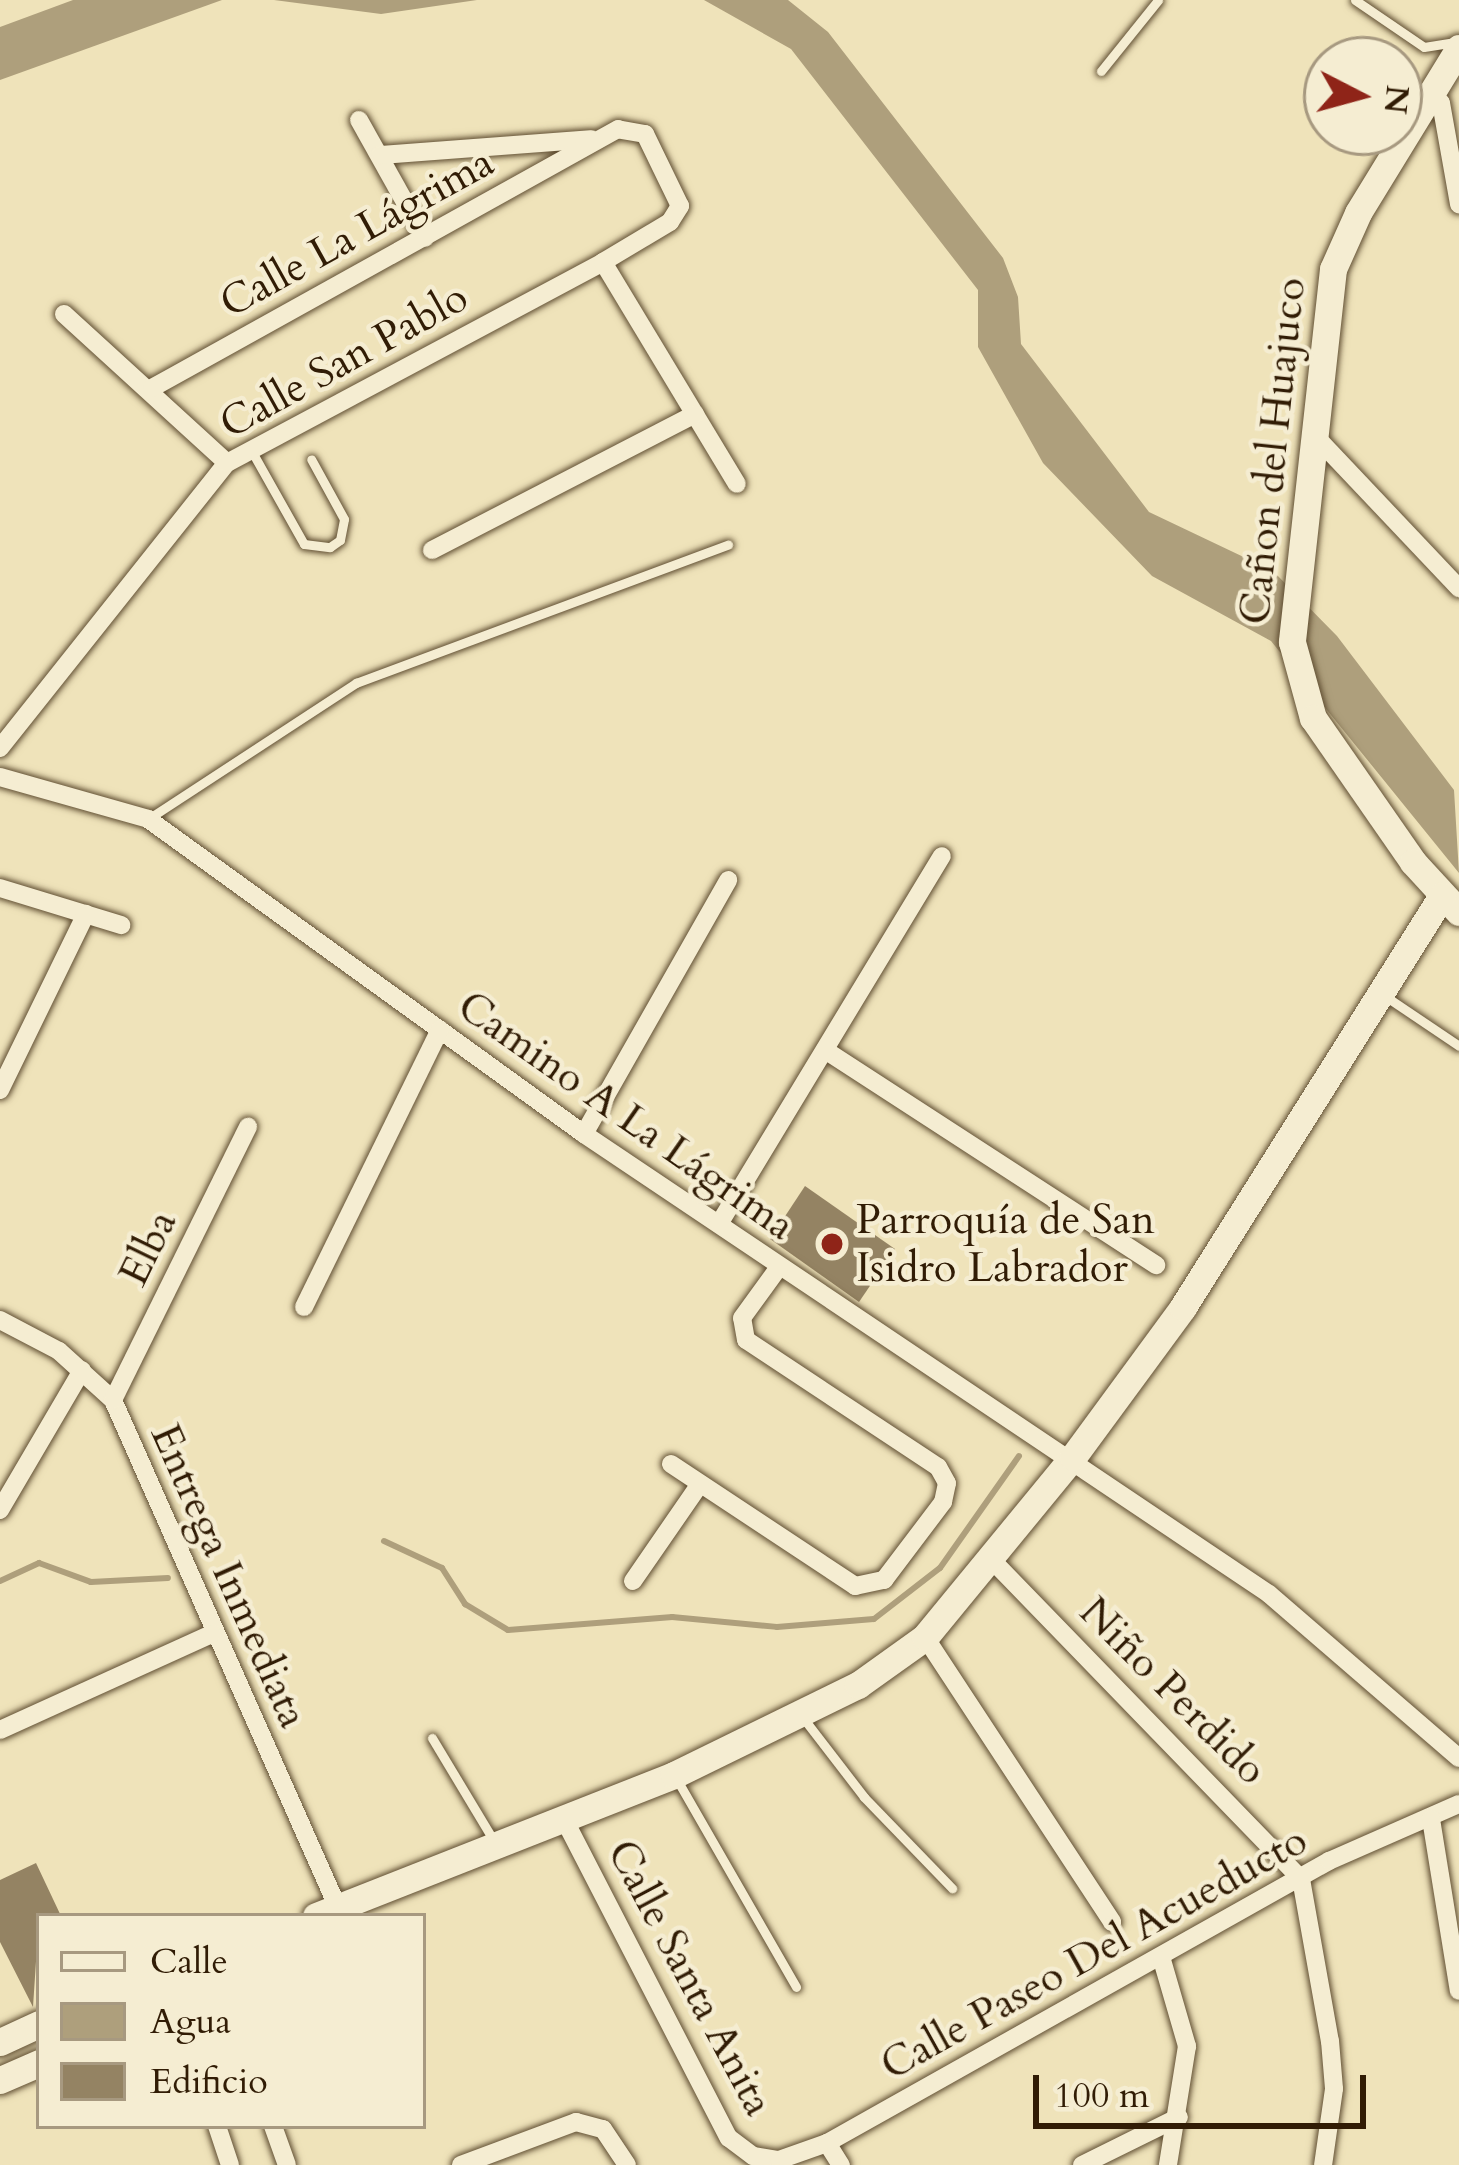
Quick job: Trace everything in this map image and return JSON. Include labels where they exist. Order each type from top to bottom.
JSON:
[{"type":"street","name":"Cañon del Huajuco","points":[[1450,904],[1413,862],[1329,744],[1297,680],[1293,602],[1317,438],[1333,269],[1459,44]]},
{"type":"street","points":[[1431,93],[1442,104],[1459,204]]},
{"type":"street","points":[[359,120],[425,238]]},
{"type":"street","name":"Calle La Lágrima","points":[[152,388],[596,139],[628,127],[645,134],[680,206]]},
{"type":"street","name":"Calle La Lágrima","points":[[380,155],[596,139]]},
{"type":"street","name":"Calle San Pablo","points":[[0,748],[227,463],[603,262],[670,222],[680,206]]},
{"type":"street","points":[[603,262],[737,484]]},
{"type":"street","points":[[64,314],[152,388],[227,463]]},
{"type":"street","points":[[432,550],[695,414]]},
{"type":"street","points":[[1317,438],[1455,575]]},
{"type":"street","name":"Camino A La Lágrima","points":[[0,777],[148,819],[584,1134],[1073,1457],[1270,1594],[1459,1758]]},
{"type":"street","points":[[719,1224],[942,856]]},
{"type":"street","points":[[584,1134],[728,880]]},
{"type":"street","points":[[0,888],[121,925]]},
{"type":"street","points":[[327,1912],[674,1775],[800,1715],[925,1637],[1073,1457],[1183,1307],[1380,993],[1450,904]]},
{"type":"street","points":[[0,1090],[86,914]]},
{"type":"street","points":[[304,1307],[440,1030]]},
{"type":"street","points":[[825,1050],[1156,1265]]},
{"type":"street","name":"Elba","points":[[113,1400],[248,1127]]},
{"type":"street","points":[[671,1463],[828,1569],[872,1587],[943,1502],[947,1483],[938,1467],[746,1340],[742,1318],[779,1267]]},
{"type":"street","name":"Entrega Inmediata","points":[[0,1320],[82,1370],[113,1400],[327,1912]]},
{"type":"street","points":[[0,1510],[82,1370]]},
{"type":"street","points":[[633,1581],[700,1484]]},
{"type":"street","name":"Niño Perdido","points":[[990,1558],[1301,1879]]},
{"type":"street","points":[[0,1730],[212,1634]]},
{"type":"street","points":[[925,1637],[1112,1922]]},
{"type":"street","name":"Calle Paseo Del Acueducto","points":[[764,2159],[827,2143],[1301,1879],[1459,1804]]},
{"type":"street","name":"Calle Santa Anita","points":[[564,1819],[728,2138],[764,2159]]},
{"type":"street","points":[[1431,1820],[1459,1991]]},
{"type":"street","points":[[1301,1879],[1330,2041],[1334,2090],[1323,2165]]},
{"type":"street","points":[[1162,1960],[1187,2046],[1168,2165]]},
{"type":"street","points":[[0,2042],[36,2025]]},
{"type":"street","points":[[0,2080],[36,2064]]},
{"type":"street","points":[[1082,2165],[1179,2117]]},
{"type":"street","points":[[467,2164],[577,2122],[595,2125],[627,2165]]},
{"type":"street","points":[[218,2129],[230,2165]]},
{"type":"street","points":[[274,2129],[287,2165]]},
{"type":"street","points":[[827,2143],[841,2165]]},
{"type":"lane","points":[[1101,71],[1158,0]]},
{"type":"lane","points":[[1355,0],[1424,47],[1459,44]]},
{"type":"lane","points":[[251,450],[304,544],[330,548],[340,541],[344,519],[311,459]]},
{"type":"lane","points":[[148,819],[356,683],[728,545]]},
{"type":"lane","points":[[1380,993],[1459,1046]]},
{"type":"lane","points":[[800,1715],[863,1796],[952,1888]]},
{"type":"lane","points":[[432,1738],[497,1848]]},
{"type":"lane","points":[[674,1775],[796,1987]]},
{"type":"water","points":[[73,0],[222,0],[0,80],[0,27]]},
{"type":"water","points":[[274,0],[477,0],[381,14]]},
{"type":"water","points":[[704,0],[788,0],[828,32],[1003,258],[1018,297],[1021,344],[1149,512],[1273,571],[1337,636],[1454,790],[1459,873],[1271,641],[1152,576],[1043,463],[978,347],[978,290],[791,49]]},
{"type":"building","name":"Parroquía de San Isidro Labrador","points":[[805,1186],[895,1249],[859,1302],[770,1239]]},
{"type":"building","points":[[36,1863],[60,1913],[36,1913],[33,2007],[0,1942],[0,1880]]},
{"type":"waterway","points":[[384,1541],[442,1568],[465,1604],[508,1630],[672,1617],[777,1627],[874,1619],[940,1568],[1019,1456]]},
{"type":"waterway","points":[[0,1581],[39,1563],[91,1582],[168,1578]]},
{"type":"place","name":"Parroquía de San Isidro Labrador","points":[[832,1244]]}]
